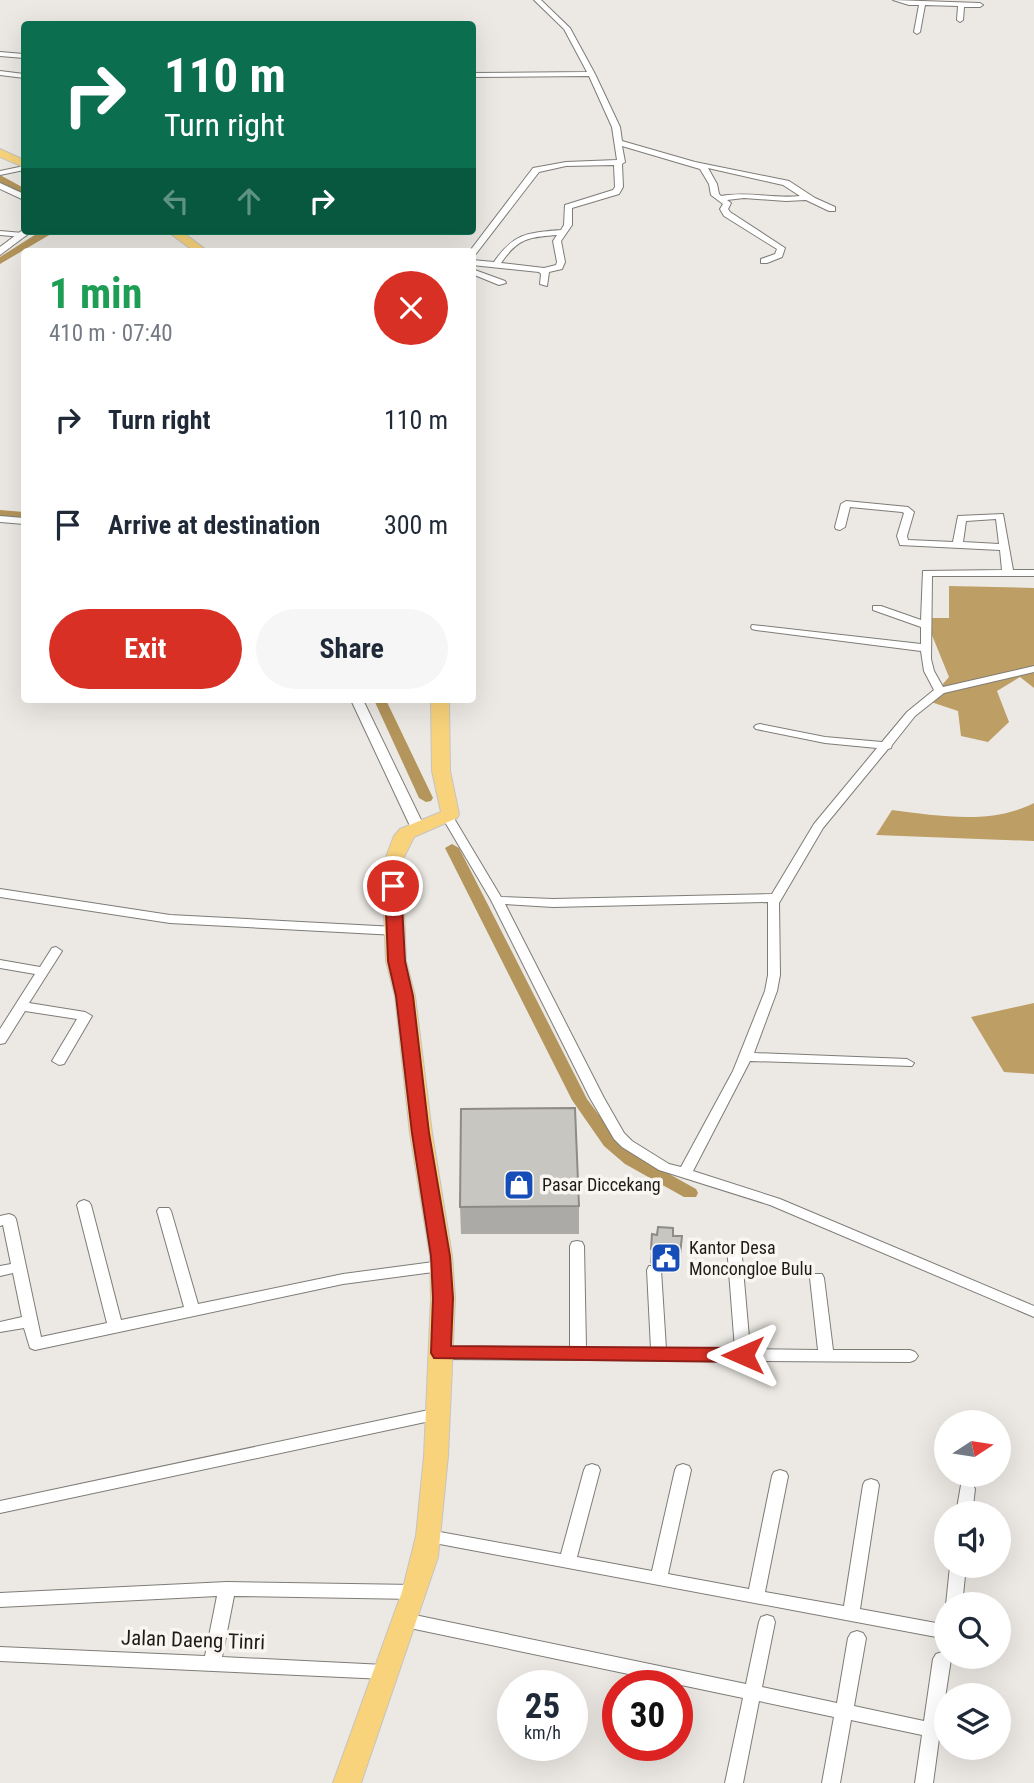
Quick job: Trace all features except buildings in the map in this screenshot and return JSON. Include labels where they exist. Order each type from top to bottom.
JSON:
[{"type":"main road","points":[[0,153],[21,164]]},
{"type":"main road","points":[[179,235],[197,248]]},
{"type":"main road","points":[[347,1783],[415,1592],[429,1536],[441,1353],[441,1266],[421,1133],[405,996],[396,961],[393,886],[396,850],[407,833],[447,817],[451,807],[441,771],[440,703]]},
{"type":"street","points":[[476,262],[544,271],[560,265],[562,256],[557,241],[568,223],[568,207],[607,196],[619,189],[618,163],[621,160],[616,127],[567,28],[537,0]]},
{"type":"street","points":[[896,0],[922,4],[981,5]]},
{"type":"street","points":[[917,32],[922,4]]},
{"type":"street","points":[[960,19],[961,5]]},
{"type":"street","points":[[0,54],[21,57]]},
{"type":"street","points":[[1,72],[21,75]]},
{"type":"street","points":[[476,75],[592,74]]},
{"type":"street","points":[[618,142],[671,159],[718,166],[786,183],[832,209]]},
{"type":"street","points":[[476,248],[536,170],[566,164],[618,163]]},
{"type":"street","points":[[694,164],[706,170],[715,195],[727,203],[724,209],[727,214],[781,248],[779,255],[764,261]]},
{"type":"street","points":[[0,173],[21,167]]},
{"type":"street","points":[[0,186],[21,196]]},
{"type":"street","points":[[722,198],[747,194],[783,201],[808,197]]},
{"type":"street","points":[[496,265],[520,236],[563,232]]},
{"type":"street","points":[[0,233],[21,233]]},
{"type":"street","points":[[0,252],[22,235]]},
{"type":"street","points":[[544,271],[544,284]]},
{"type":"street","points":[[476,273],[502,283]]},
{"type":"street","points":[[840,527],[846,505],[905,509],[909,512],[902,542],[1003,547]]},
{"type":"street","points":[[958,546],[961,518],[1000,511],[1008,573]]},
{"type":"street","points":[[0,519],[21,521]]},
{"type":"street","points":[[940,691],[929,671],[925,648],[927,573],[1034,573]]},
{"type":"street","points":[[877,608],[925,625]]},
{"type":"street","points":[[756,627],[925,648]]},
{"type":"street","points":[[684,1174],[713,1125],[745,1057],[773,982],[771,912],[775,898],[818,827],[912,714],[940,691],[1034,669]]},
{"type":"street","points":[[358,703],[418,828]]},
{"type":"street","points":[[760,727],[825,740],[887,746]]},
{"type":"street","points":[[447,817],[497,900],[619,1136],[643,1156],[684,1174],[775,1202],[1034,1312]]},
{"type":"street","points":[[0,893],[170,919],[396,931]]},
{"type":"street","points":[[497,900],[552,903],[775,898]]},
{"type":"street","points":[[0,1040],[56,951]]},
{"type":"street","points":[[0,964],[43,971]]},
{"type":"street","points":[[21,1006],[85,1016],[59,1061]]},
{"type":"street","points":[[745,1057],[907,1063]]},
{"type":"street","points":[[84,1205],[115,1327]]},
{"type":"street","points":[[164,1210],[193,1311]]},
{"type":"street","points":[[0,1221],[9,1219],[35,1344],[343,1279],[441,1266]]},
{"type":"street","points":[[577,1246],[579,1354]]},
{"type":"street","points":[[734,1246],[743,1355]]},
{"type":"street","points":[[0,1271],[19,1267]]},
{"type":"street","points":[[654,1270],[659,1354]]},
{"type":"street","points":[[817,1278],[826,1356]]},
{"type":"street","points":[[0,1327],[30,1321]]},
{"type":"street","points":[[441,1353],[910,1356]]},
{"type":"street","points":[[0,1507],[438,1414]]},
{"type":"street","points":[[567,1562],[592,1470]]},
{"type":"street","points":[[659,1579],[683,1470]]},
{"type":"street","points":[[756,1597],[779,1476]]},
{"type":"street","points":[[851,1614],[871,1485]]},
{"type":"street","points":[[966,1501],[967,1489]]},
{"type":"street","points":[[429,1536],[934,1630]]},
{"type":"street","points":[[0,1600],[226,1589],[415,1592]]},
{"type":"street","points":[[213,1661],[226,1589]]},
{"type":"street","points":[[405,1620],[934,1730]]},
{"type":"street","points":[[734,1783],[767,1622]]},
{"type":"street","points":[[831,1783],[857,1637]]},
{"type":"street","name":"Jalan Daeng Tinri","points":[[0,1654],[106,1660],[213,1661],[385,1672]]},
{"type":"street","points":[[924,1783],[934,1748]]},
{"type":"shaded area","points":[[949,586],[1034,588],[1034,688],[1020,677],[997,691],[1009,722],[988,742],[961,736],[958,711],[928,701],[949,677],[925,618],[949,618]]},
{"type":"shaded area","points":[[1034,803],[1034,841],[876,835],[892,810],[965,817],[1000,814]]},
{"type":"shaded area","points":[[1034,1003],[1034,1074],[1004,1072],[971,1017]]},
{"type":"waterway","points":[[0,178],[21,189]]},
{"type":"waterway","points":[[22,248],[44,235]]},
{"type":"waterway","points":[[0,261],[21,249]]},
{"type":"waterway","points":[[0,513],[21,515]]},
{"type":"waterway","points":[[381,703],[426,798]]},
{"type":"waterway","points":[[452,848],[580,1100],[610,1142],[631,1160],[690,1193]]},
{"type":"place","name":"Pasar Diccekang","points":[[519,1185]]},
{"type":"place","name":"Kantor Desa Moncongloe Bulu","points":[[666,1258]]},
{"type":"route","points":[[393,886],[396,961],[405,996],[421,1133],[440,1256],[443,1298],[441,1353],[743,1355]]}]
